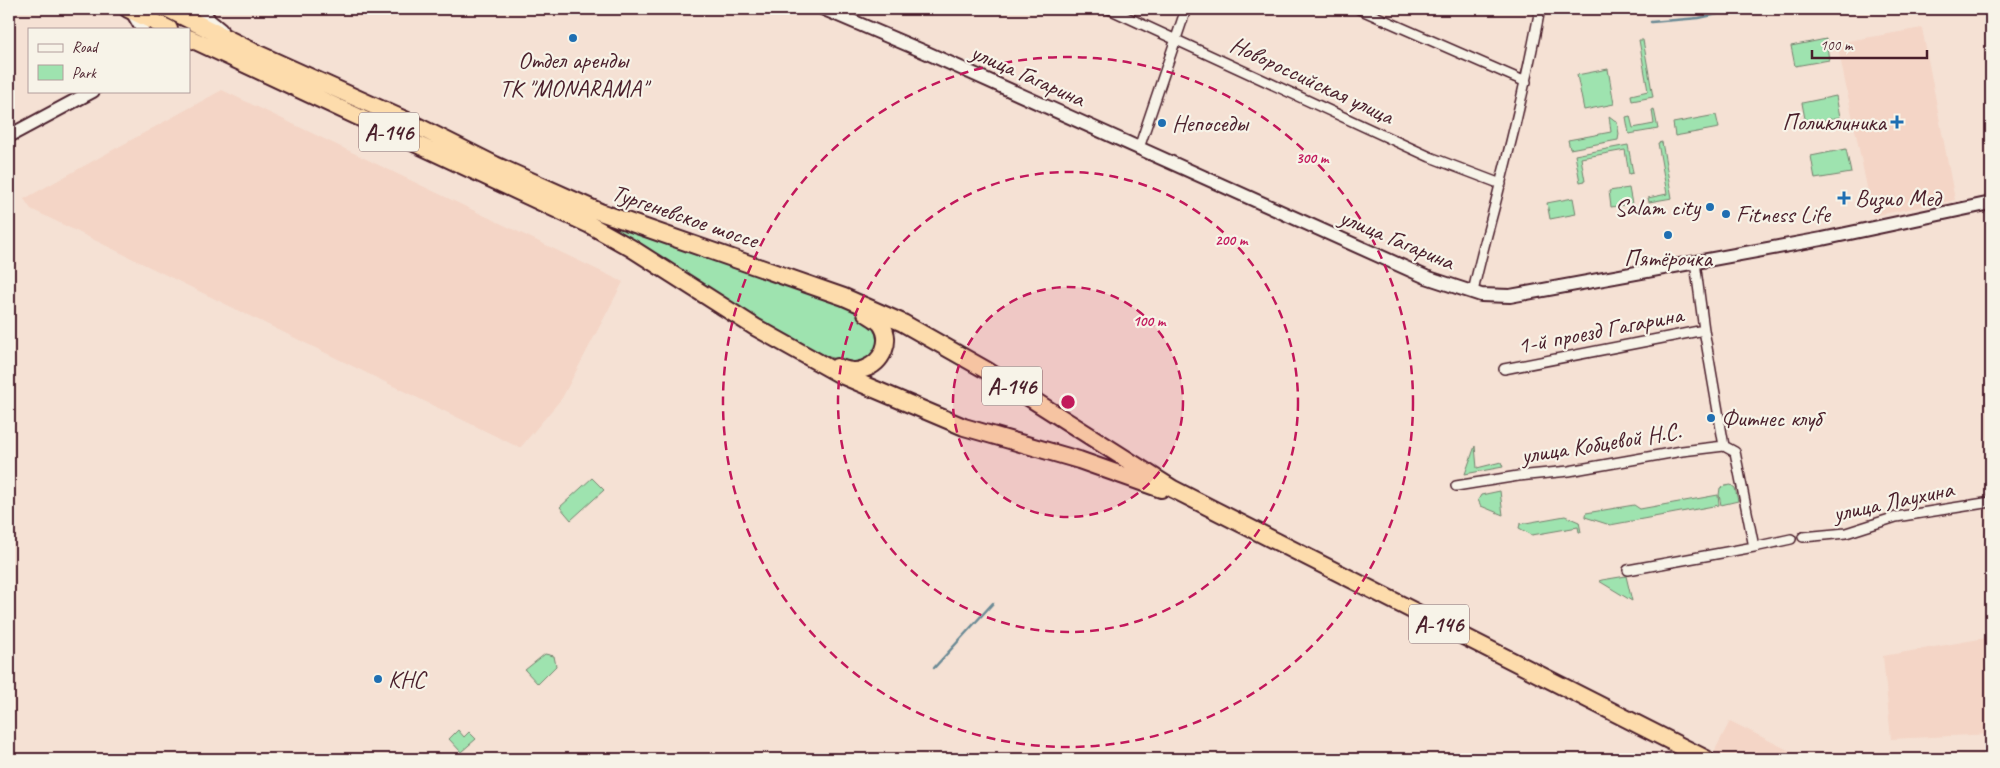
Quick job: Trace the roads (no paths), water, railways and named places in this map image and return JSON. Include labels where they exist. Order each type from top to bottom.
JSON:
[{"type":"highway","name":"Тургеневское шоссе","points":[[168,9],[252,51],[600,212],[844,297],[903,323],[986,370],[1172,491]]},
{"type":"highway","points":[[129,10],[167,28]]},
{"type":"highway","name":"Тургеневское шоссе","points":[[190,38],[590,225],[631,248],[755,327],[819,363],[892,398],[964,427],[1079,460],[1172,491]]},
{"type":"highway","name":"А-146","points":[[819,363],[852,371],[864,370],[875,364],[884,352],[886,338],[881,324],[844,297]]},
{"type":"highway","name":"А-146","points":[[1172,491],[1693,759]]},
{"type":"highway","name":"А-146","points":[[1172,491],[1706,759]]},
{"type":"street","points":[[202,9],[203,14],[210,21],[252,51]]},
{"type":"street","name":"улица Гагарина","points":[[824,9],[930,54],[1426,277],[1473,292],[1494,296],[1510,296],[1870,230],[1991,203]]},
{"type":"street","name":"Новороссийская улица","points":[[1109,9],[1430,157],[1501,184]]},
{"type":"street","points":[[1139,148],[1186,9]]},
{"type":"street","points":[[1359,9],[1526,82]]},
{"type":"street","points":[[1473,292],[1482,248],[1501,184],[1526,82],[1540,9]]},
{"type":"street","points":[[129,10],[141,28]]},
{"type":"street","points":[[190,45],[206,46]]},
{"type":"street","points":[[9,136],[91,92]]},
{"type":"street","points":[[1695,262],[1704,330],[1724,446],[1735,452],[1754,547]]},
{"type":"street","name":"1-й проезд Гагарина","points":[[1504,369],[1704,330]]},
{"type":"street","name":"улица Кобцевой Н.С.","points":[[1456,486],[1518,476],[1569,472],[1682,451],[1724,446]]},
{"type":"street","name":"улица Лаухина","points":[[1802,537],[1846,533],[1896,517],[1991,502]]},
{"type":"street","points":[[1628,570],[1791,539]]},
{"type":"waterway","points":[[1651,22],[1699,18],[1740,9]]},
{"type":"waterway","points":[[934,668],[993,603]]},
{"type":"place","name":"Отдел аренды ТК \"MONARAMA\"","points":[[573,38]]},
{"type":"place","name":"Поликлиника","points":[[1897,122]]},
{"type":"place","name":"Непоседы","points":[[1162,123]]},
{"type":"place","name":"Визио Мед","points":[[1844,198]]},
{"type":"place","name":"Salam city","points":[[1710,207]]},
{"type":"place","name":"Fitness Life","points":[[1726,214]]},
{"type":"place","name":"Пятёрочка","points":[[1668,235]]},
{"type":"place","name":"Фитнес клуб","points":[[1711,418]]},
{"type":"place","name":"КНС","points":[[378,679]]}]
